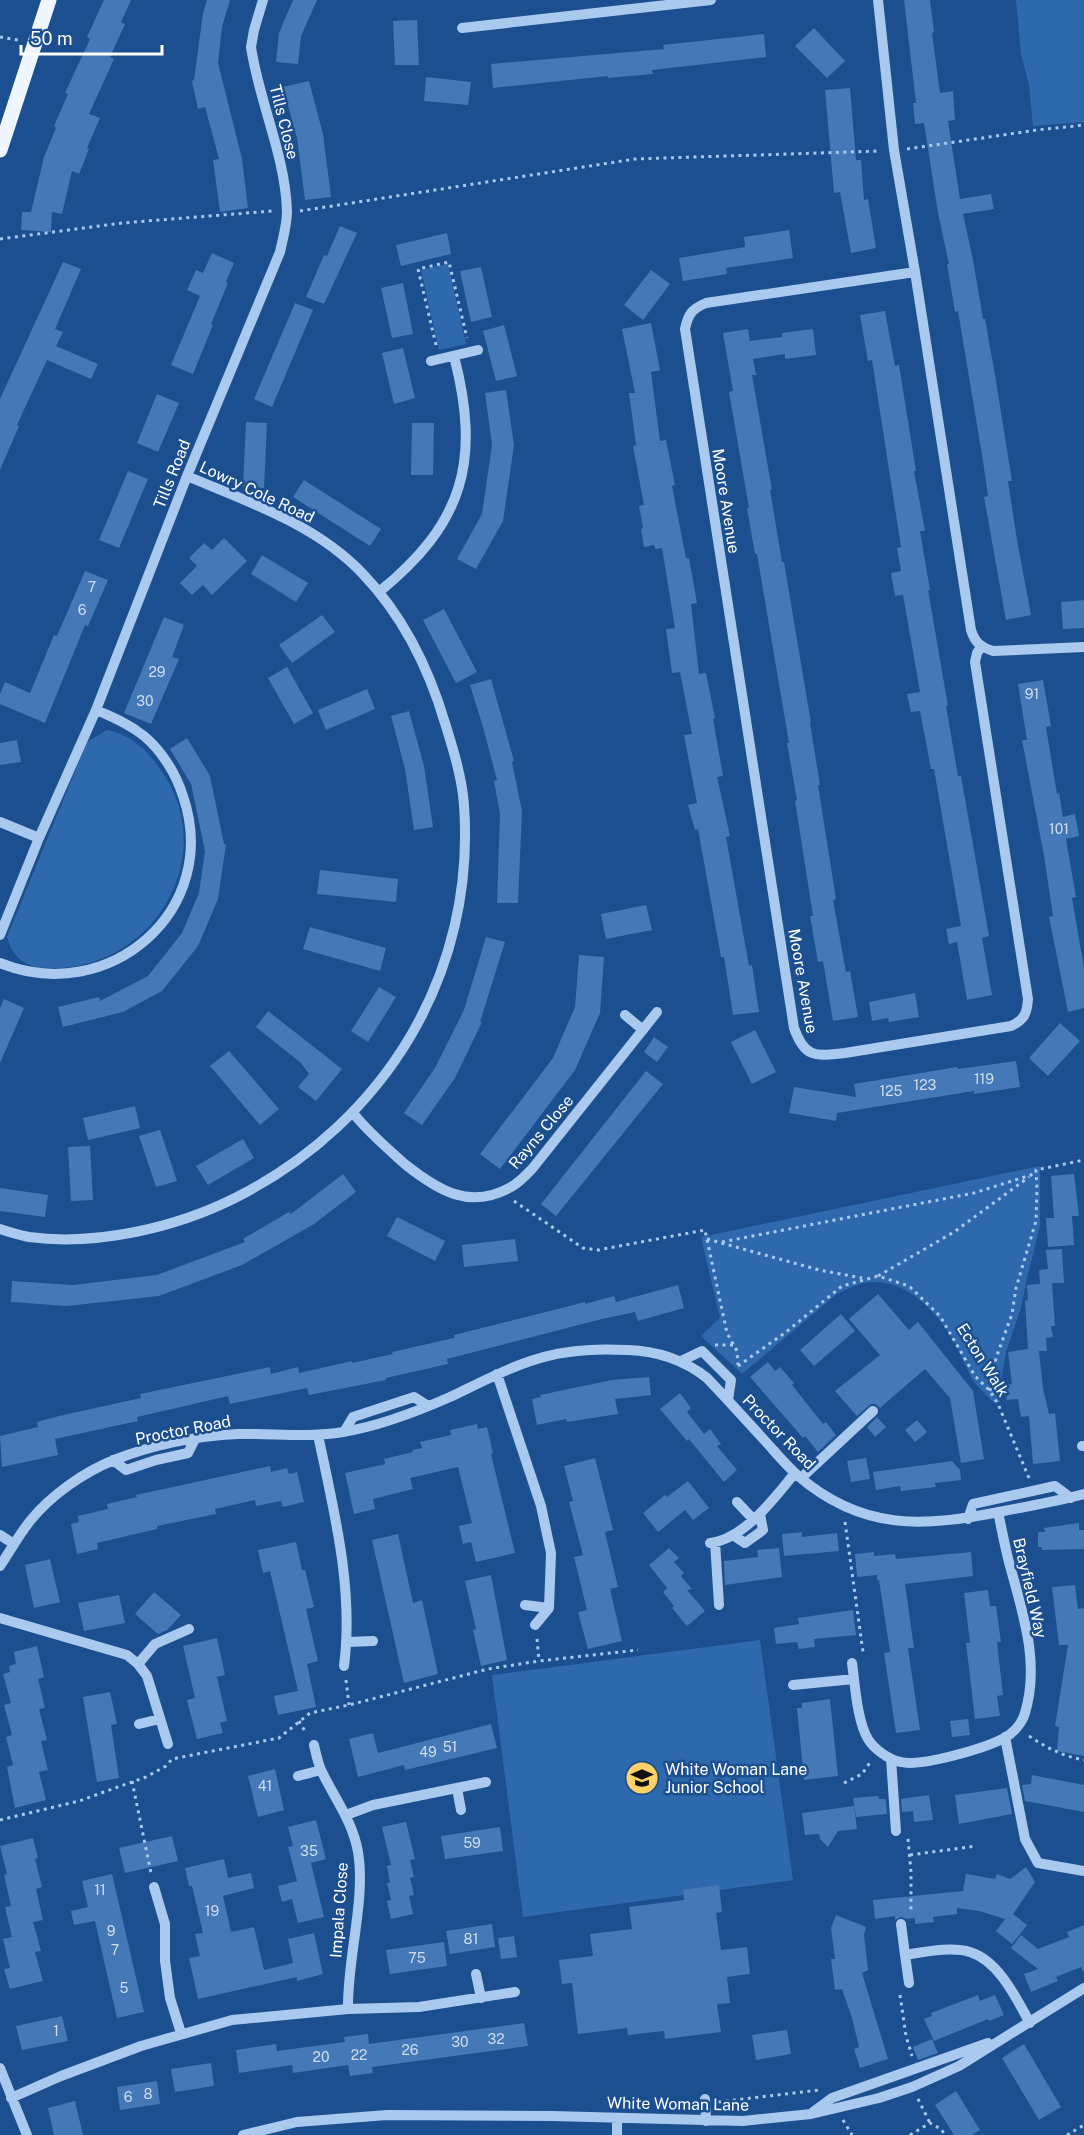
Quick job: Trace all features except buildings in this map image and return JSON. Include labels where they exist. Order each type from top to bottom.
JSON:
[{"type":"main road","points":[[0,150],[49,0]]},
{"type":"street","name":"Tills Close","points":[[263,0],[251,47],[283,180],[287,211],[280,252]]},
{"type":"street","points":[[462,28],[629,4],[711,0]]},
{"type":"street","points":[[878,0],[894,150],[970,630],[974,640],[981,647],[993,651],[1084,647]]},
{"type":"street","name":"Tills Road","points":[[0,935],[39,838],[96,710],[187,476],[280,252]]},
{"type":"street","name":"Moore Avenue","points":[[915,272],[706,303],[693,309],[687,317],[685,329],[794,1028],[799,1043],[810,1053],[823,1055],[845,1053],[1011,1026],[1021,1021],[1027,1011],[1028,999],[975,663],[981,647]]},
{"type":"street","points":[[435,360],[474,351]]},
{"type":"street","points":[[379,592],[403,573],[424,549],[448,514],[460,489],[465,463],[465,407],[454,356]]},
{"type":"street","name":"Lowry Cole Road","points":[[0,1229],[28,1237],[73,1238],[121,1234],[174,1223],[215,1208],[266,1182],[311,1151],[353,1113],[382,1080],[407,1043],[429,1000],[446,960],[455,926],[464,862],[464,803],[454,753],[438,697],[418,653],[379,592],[361,572],[330,545],[288,519],[187,476]]},
{"type":"street","points":[[0,963],[45,975],[73,974],[100,967],[126,955],[148,938],[167,917],[180,892],[189,865],[191,837],[188,809],[179,782],[164,758],[145,737],[122,721],[96,710]]},
{"type":"street","points":[[0,822],[39,838]]},
{"type":"street","name":"Rayns Close","points":[[353,1113],[372,1136],[426,1181],[448,1193],[468,1198],[492,1195],[513,1187],[532,1169],[657,1012]]},
{"type":"street","points":[[625,1015],[643,1030]]},
{"type":"street","name":"Proctor Road","points":[[0,1566],[30,1521],[52,1499],[90,1472],[113,1460],[195,1439],[237,1434],[318,1435],[344,1432],[388,1422],[528,1362],[567,1352],[606,1348],[648,1351],[681,1361],[707,1378],[798,1475],[843,1506],[872,1516],[897,1522],[927,1523],[968,1519],[1084,1494]]},
{"type":"street","points":[[681,1361],[702,1352],[731,1380],[728,1400]]},
{"type":"street","points":[[497,1374],[541,1506],[551,1553],[549,1608],[535,1625]]},
{"type":"street","points":[[344,1432],[353,1417],[414,1397],[428,1406]]},
{"type":"street","points":[[757,1517],[798,1475],[873,1411]]},
{"type":"street","points":[[318,1435],[346,1588],[347,1642],[344,1666]]},
{"type":"street","points":[[968,1519],[974,1504],[1055,1486],[1071,1498]]},
{"type":"street","points":[[719,1605],[712,1542],[733,1535],[745,1543],[763,1530],[757,1517],[736,1502]]},
{"type":"street","name":"Brayfield Way","points":[[998,1512],[1028,1634],[1031,1681],[1025,1715],[1017,1728]]},
{"type":"street","points":[[0,1535],[14,1544]]},
{"type":"street","points":[[525,1605],[549,1608]]},
{"type":"street","points":[[0,1618],[127,1656],[138,1664],[147,1676],[168,1744]]},
{"type":"street","points":[[138,1664],[150,1648],[189,1629]]},
{"type":"street","points":[[347,1642],[373,1641]]},
{"type":"street","points":[[852,1663],[861,1722],[868,1739],[891,1759],[902,1763],[918,1764],[984,1747],[1005,1737],[1017,1728]]},
{"type":"street","points":[[793,1685],[854,1679]]},
{"type":"street","points":[[139,1724],[160,1719]]},
{"type":"street","points":[[1005,1737],[1025,1839],[1038,1863],[1084,1871]]},
{"type":"street","name":"Impala Close","points":[[314,1746],[321,1770],[346,1815],[358,1852],[360,1881],[347,1986],[348,2009]]},
{"type":"street","points":[[891,1759],[902,1831]]},
{"type":"street","points":[[298,1776],[321,1770]]},
{"type":"street","points":[[346,1815],[373,1805],[486,1782]]},
{"type":"street","points":[[457,1788],[461,1810]]},
{"type":"street","points":[[154,1887],[165,1924],[165,1961],[170,1998],[181,2033]]},
{"type":"street","points":[[901,1924],[909,1983]]},
{"type":"street","points":[[905,1955],[938,1950],[970,1952],[990,1963],[1015,1996],[1030,2023]]},
{"type":"street","points":[[476,1974],[481,1998]]},
{"type":"street","name":"White Woman Lane","points":[[243,2135],[297,2122],[387,2115],[743,2121],[811,2114],[837,2109],[912,2087],[959,2066],[1084,1988]]},
{"type":"street","points":[[11,2098],[61,2076],[181,2033],[231,2020],[348,2009],[419,2007],[515,1992]]},
{"type":"street","points":[[811,2114],[832,2098],[1010,2035]]},
{"type":"street","points":[[0,2068],[2,2082],[11,2098],[25,2135]]},
{"type":"street","points":[[705,2101],[706,2121]]},
{"type":"street","points":[[617,2119],[617,2135]]},
{"type":"path","points":[[0,239],[122,223],[265,211],[293,212],[635,159],[894,150],[1084,125]]},
{"type":"path","points":[[435,360],[418,269],[450,262],[474,351]]},
{"type":"path","points":[[878,1276],[954,1232],[1036,1170],[1084,1160]]},
{"type":"path","points":[[990,1391],[996,1358],[1012,1314],[1016,1288],[1036,1221],[1036,1170]]},
{"type":"path","points":[[722,1242],[974,1193],[1031,1175]]},
{"type":"path","points":[[501,1192],[584,1248],[598,1250],[705,1230],[727,1333],[737,1351],[738,1365]]},
{"type":"path","points":[[707,1239],[819,1270],[864,1279]]},
{"type":"path","name":"Ecton Walk","points":[[726,1374],[786,1332],[842,1286],[878,1276],[909,1286],[940,1316],[975,1376],[990,1391],[998,1404],[1033,1492]]},
{"type":"path","points":[[843,1506],[864,1655],[852,1663]]},
{"type":"path","points":[[535,1625],[539,1661]]},
{"type":"path","points":[[0,1820],[79,1800],[132,1781],[166,1766],[172,1759],[279,1738],[310,1713],[488,1669],[638,1650]]},
{"type":"path","points":[[344,1666],[349,1705]]},
{"type":"path","points":[[1017,1728],[1048,1749],[1068,1757],[1084,1760]]},
{"type":"path","points":[[844,1783],[862,1774],[869,1765],[876,1748]]},
{"type":"path","points":[[132,1781],[154,1887]]},
{"type":"path","points":[[901,1924],[911,1923],[910,1855],[902,1831]]},
{"type":"path","points":[[910,1855],[976,1846]]},
{"type":"path","points":[[909,1983],[898,1985],[906,2036],[916,2069]]},
{"type":"path","points":[[912,2087],[930,2123],[941,2129],[945,2135]]},
{"type":"path","points":[[705,2101],[833,2088],[832,2098]]},
{"type":"path","points":[[837,2109],[852,2135]]},
{"type":"path","points":[[910,2135],[930,2123]]},
{"type":"path","points":[[1067,2135],[1084,2125]]},
{"type":"shaded area","points":[[1016,0],[1084,0],[1084,122],[1033,126],[1029,85],[1021,54]]},
{"type":"shaded area","points":[[448,264],[466,344],[439,350],[421,270]]},
{"type":"shaded area","points":[[107,730],[133,741],[154,761],[165,776],[179,808],[184,840],[179,872],[167,902],[148,927],[123,948],[93,962],[59,968],[33,966],[15,954],[7,937],[87,742]]},
{"type":"shaded area","points":[[1040,1166],[1040,1226],[1021,1308],[1006,1352],[1000,1402],[994,1403],[974,1382],[956,1345],[932,1311],[911,1293],[886,1283],[863,1283],[837,1294],[742,1374],[701,1336],[720,1318],[701,1237]]},
{"type":"shaded area","points":[[760,1640],[793,1880],[523,1917],[492,1675]]},
{"type":"place","name":"White Woman Lane Junior School","points":[[642,1778]]}]
